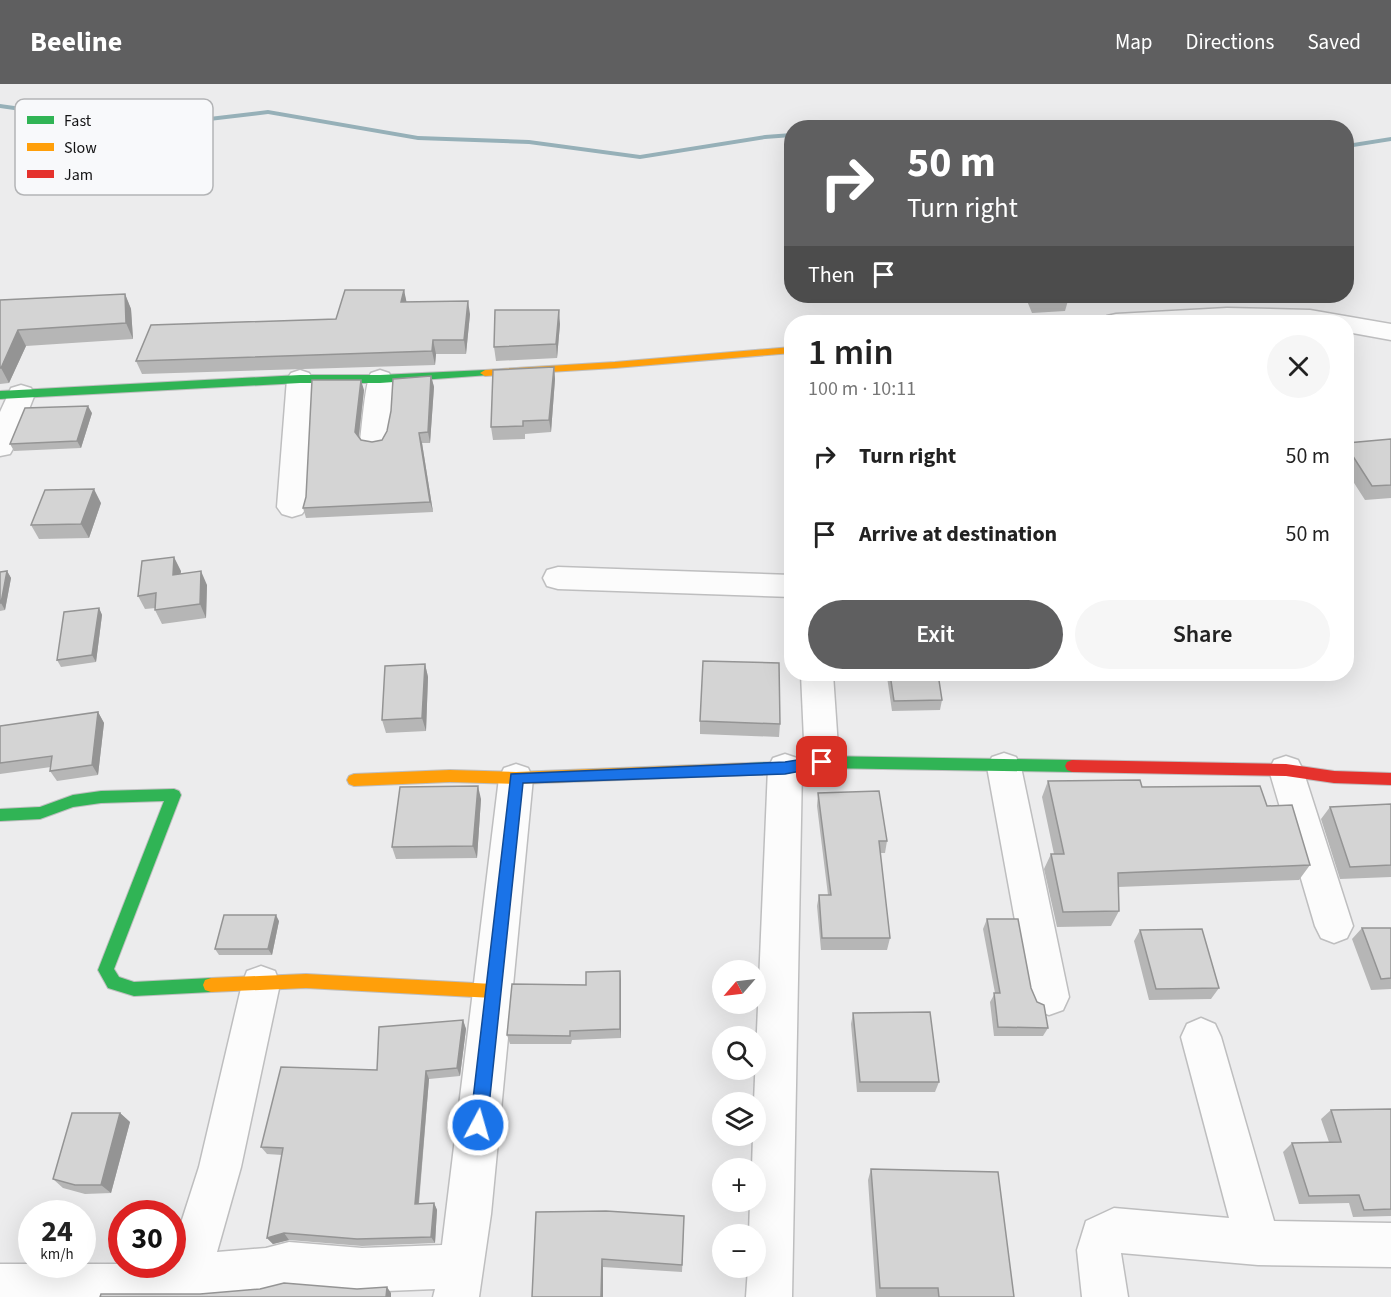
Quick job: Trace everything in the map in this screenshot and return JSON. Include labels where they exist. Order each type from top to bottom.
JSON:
[{"type":"street","points":[[1354,325],[1391,332]]},
{"type":"street","points":[[0,447],[10,394],[300,379],[380,379],[615,365],[784,351]]},
{"type":"street","points":[[292,507],[300,379]]},
{"type":"street","points":[[374,441],[379,410],[380,379]]},
{"type":"street","points":[[558,578],[784,586]]},
{"type":"street","points":[[769,1297],[803,765],[816,681]]},
{"type":"street","points":[[354,780],[450,776],[516,778],[803,765],[1133,766],[1286,770],[1334,777],[1391,778]]},
{"type":"street","points":[[1004,767],[1049,997]]},
{"type":"street","points":[[1286,770],[1334,926]]},
{"type":"street","points":[[0,1286],[99,1288],[169,1282],[190,1276],[266,1270],[289,1264],[459,1281],[516,778]]},
{"type":"street","points":[[0,815],[40,813],[73,801],[101,797],[174,795],[106,970],[114,983],[134,989],[306,981],[493,991]]},
{"type":"street","points":[[190,1276],[194,1253],[220,1167],[261,984]]},
{"type":"street","points":[[1201,1037],[1258,1243]]},
{"type":"street","points":[[1105,1297],[1099,1250],[1102,1237],[1114,1230],[1258,1243],[1391,1245]]},
{"type":"building","points":[[345,290],[404,290],[401,302],[468,301],[464,340],[433,340],[432,351],[136,361],[151,325],[336,319]]},
{"type":"building","points":[[125,294],[126,323],[18,330],[0,368],[0,300]]},
{"type":"building","points":[[495,310],[559,310],[556,344],[494,347]]},
{"type":"building","points":[[554,367],[549,420],[523,421],[523,426],[491,427],[493,370]]},
{"type":"building","points":[[431,376],[428,432],[419,433],[430,502],[303,508],[306,497],[312,380],[361,380],[355,432],[361,440],[372,442],[382,440],[387,431],[393,379]]},
{"type":"building","points":[[88,406],[77,441],[10,444],[25,408]]},
{"type":"building","points":[[1391,439],[1391,485],[1372,486],[1354,458],[1354,442]]},
{"type":"building","points":[[94,489],[81,524],[31,525],[45,490]]},
{"type":"building","points":[[174,557],[173,575],[201,571],[200,604],[155,610],[156,593],[138,596],[142,561]]},
{"type":"building","points":[[7,571],[1,603],[0,603],[0,572]]},
{"type":"building","points":[[99,608],[92,655],[57,660],[64,612]]},
{"type":"building","points":[[703,661],[779,663],[780,724],[700,721]]},
{"type":"building","points":[[425,664],[422,718],[382,720],[385,666]]},
{"type":"building","points":[[891,681],[939,681],[942,700],[894,701]]},
{"type":"building","points":[[98,712],[92,765],[50,771],[52,756],[0,763],[0,726]]},
{"type":"building","points":[[1140,780],[1142,787],[1260,786],[1267,806],[1292,805],[1310,865],[1118,873],[1119,911],[1063,912],[1051,854],[1064,854],[1048,781]]},
{"type":"building","points":[[478,786],[473,846],[392,847],[400,787]]},
{"type":"building","points":[[879,791],[887,841],[879,841],[890,938],[822,938],[819,895],[831,895],[818,793]]},
{"type":"building","points":[[1391,804],[1391,865],[1350,867],[1330,807]]},
{"type":"building","points":[[224,915],[276,915],[268,949],[215,949]]},
{"type":"building","points":[[987,919],[1018,919],[1031,988],[1037,1002],[1044,1005],[1048,1028],[998,1027],[994,993],[1000,993]]},
{"type":"building","points":[[1362,928],[1391,928],[1391,978],[1381,979]]},
{"type":"building","points":[[1202,929],[1219,988],[1156,989],[1140,930]]},
{"type":"building","points":[[620,971],[620,1029],[570,1031],[570,1036],[507,1035],[512,984],[586,985],[586,972]]},
{"type":"building","points":[[930,1012],[939,1082],[860,1082],[853,1013]]},
{"type":"building","points":[[463,1020],[457,1068],[426,1071],[415,1204],[434,1203],[431,1237],[357,1239],[284,1233],[267,1238],[283,1148],[261,1147],[281,1067],[377,1070],[379,1027]]},
{"type":"building","points":[[1391,1109],[1391,1209],[1364,1210],[1359,1195],[1309,1196],[1292,1143],[1341,1142],[1331,1110]]},
{"type":"building","points":[[72,1113],[120,1113],[101,1185],[75,1185],[53,1179]]},
{"type":"building","points":[[871,1169],[998,1172],[1014,1297],[939,1297],[938,1288],[880,1288]]},
{"type":"building","points":[[606,1211],[684,1216],[682,1265],[602,1259],[601,1297],[532,1297],[536,1212]]},
{"type":"building","points":[[284,1283],[357,1289],[387,1287],[386,1297],[100,1297],[101,1294],[200,1294],[260,1289]]},
{"type":"waterway","points":[[0,106],[15,108]]},
{"type":"waterway","points":[[213,119],[268,112],[418,138],[529,142],[640,157],[784,136]]},
{"type":"waterway","points":[[1354,145],[1391,139]]},
{"type":"traffic: fast","points":[[0,395],[300,379],[380,379],[485,373]]},
{"type":"traffic: fast","points":[[748,769],[785,768],[822,762],[1072,766]]},
{"type":"traffic: fast","points":[[0,815],[40,813],[73,801],[101,797],[174,795],[106,970],[114,983],[134,989],[211,985]]},
{"type":"traffic: slow","points":[[485,373],[784,351]]},
{"type":"traffic: slow","points":[[354,780],[450,776],[516,778],[748,769]]},
{"type":"traffic: slow","points":[[211,985],[306,981],[493,991]]},
{"type":"traffic: jam","points":[[1072,766],[1286,770],[1334,777],[1391,779]]},
{"type":"route","points":[[478,1125],[516,778],[785,768],[822,762]]}]
